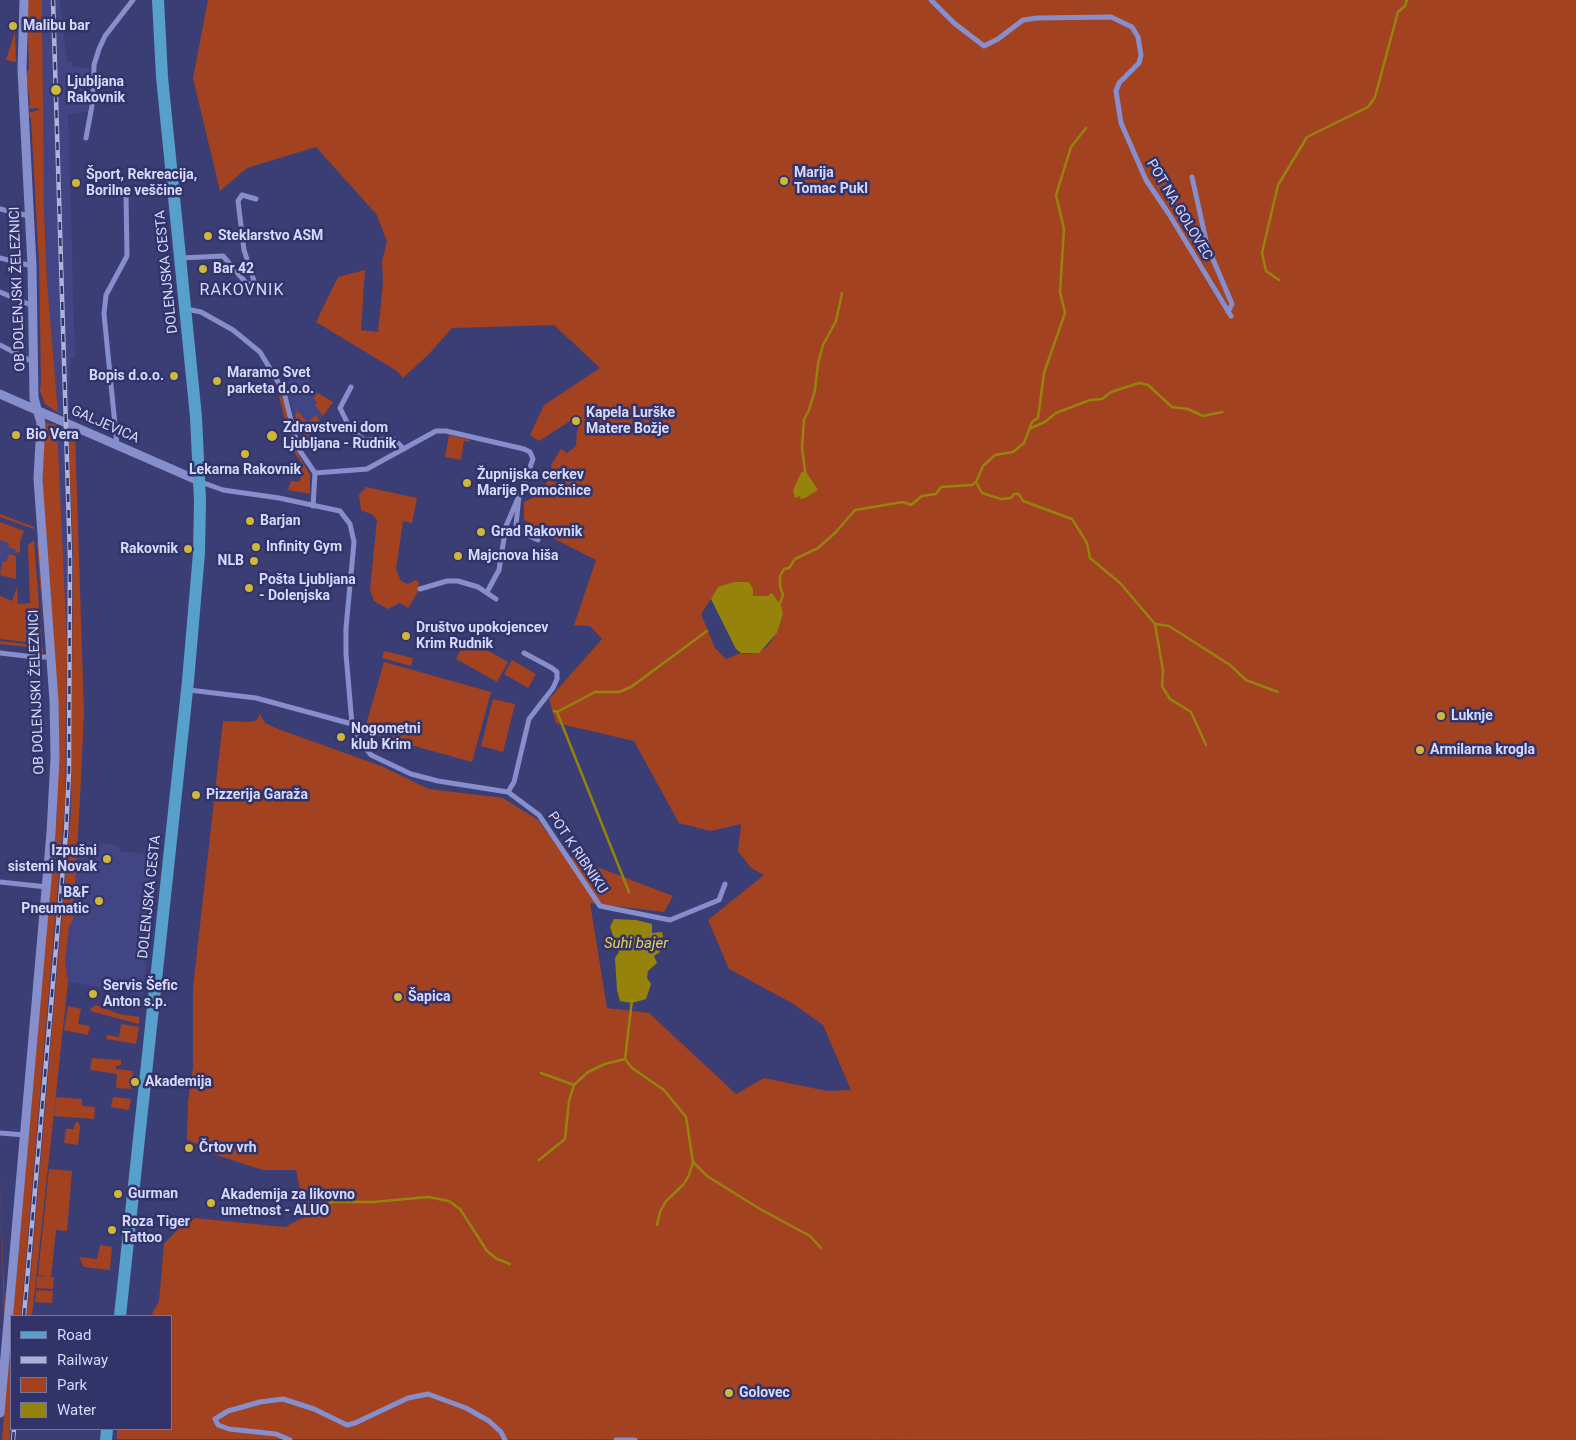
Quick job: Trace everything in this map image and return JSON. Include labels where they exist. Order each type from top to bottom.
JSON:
[{"type":"main road","name":"DOLENJSKA CESTA","points":[[120,1315],[187,689],[199,553],[199,481],[196,417],[162,77],[158,0]]},
{"type":"street","name":"OB DOLENJSKI ŽELEZNICI","points":[[0,1413],[47,887],[55,758],[51,657],[38,479],[41,423],[34,398],[32,266],[22,70],[24,0]]},
{"type":"street","points":[[86,138],[93,100],[94,64],[99,49],[105,36],[133,0]]},
{"type":"street","name":"POT NA GOLOVEC","points":[[930,0],[954,23],[984,46],[998,39],[1023,20],[1037,18],[1111,17],[1132,27],[1138,37],[1141,55],[1139,63],[1119,83],[1116,91],[1121,123],[1146,180],[1169,214],[1229,314],[1232,304],[1206,244],[1192,177]]},
{"type":"street","points":[[117,445],[104,314],[106,295],[128,256],[126,194]]},
{"type":"street","points":[[181,258],[223,256],[247,284],[255,284],[244,250],[238,201],[242,195],[256,198]]},
{"type":"street","points":[[0,209],[29,216]]},
{"type":"street","points":[[0,258],[32,266]]},
{"type":"street","points":[[0,292],[33,306]]},
{"type":"street","points":[[186,309],[201,312],[233,330],[260,352],[284,392],[298,448],[314,473],[313,506]]},
{"type":"street","points":[[0,346],[34,362]]},
{"type":"street","points":[[350,387],[340,408],[351,430],[360,438],[368,441],[394,439],[404,449]]},
{"type":"street","name":"GALJEVICA","points":[[0,394],[199,481]]},
{"type":"street","points":[[314,473],[367,469],[440,431],[524,449],[530,452],[533,459],[506,526],[499,570],[486,592]]},
{"type":"street","points":[[187,689],[256,698],[352,724],[346,628],[354,542],[353,530],[340,511],[279,498],[223,490],[199,481]]},
{"type":"street","points":[[519,496],[516,525],[525,534],[538,540]]},
{"type":"street","points":[[420,589],[447,580],[468,583],[496,599]]},
{"type":"street","points":[[0,652],[34,657],[51,657]]},
{"type":"street","points":[[508,792],[514,782],[529,719],[553,688],[557,679],[556,672],[552,668],[524,653]]},
{"type":"street","name":"POT K RIBNIKU","points":[[352,724],[362,744],[371,755],[385,763],[411,774],[438,781],[508,792],[539,815],[600,906],[670,920],[719,900],[725,884]]},
{"type":"street","points":[[0,882],[47,887]]},
{"type":"street","points":[[0,1133],[24,1135]]},
{"type":"street","points":[[290,1440],[276,1434],[222,1428],[214,1419],[228,1411],[260,1402],[283,1399],[314,1409],[347,1425],[408,1398],[428,1394],[466,1408],[489,1421],[501,1432],[505,1440]]},
{"type":"street","points":[[616,1440],[635,1440]]},
{"type":"shaded area","points":[[42,0],[60,0],[67,62],[72,62],[72,67],[89,68],[88,112],[68,114],[75,358],[71,358],[68,418],[58,413],[47,281],[43,164]]},
{"type":"shaded area","points":[[299,364],[302,365],[314,391],[333,402],[305,441],[299,430],[285,385]]},
{"type":"shaded area","points":[[57,425],[68,429],[73,551],[71,811],[27,1315],[21,1315],[65,803],[67,644]]},
{"type":"shaded area","points":[[0,532],[21,540],[14,556],[0,573]]},
{"type":"shaded area","points":[[77,840],[117,845],[120,851],[148,854],[150,852],[158,853],[143,994],[68,982],[65,962],[69,927],[73,919]]},
{"type":"green space","points":[[27,0],[42,0],[44,209],[47,281],[58,413],[45,404],[40,391],[39,263],[31,119],[28,113],[39,110],[38,108],[28,109],[30,104],[26,74],[29,69]]},
{"type":"green space","points":[[208,0],[1576,0],[1576,1440],[117,1439],[117,1430],[172,1430],[172,1315],[152,1315],[159,1301],[164,1244],[177,1230],[195,1218],[285,1227],[306,1216],[296,1170],[263,1170],[207,1152],[203,1146],[187,1140],[188,1102],[193,1067],[193,987],[223,721],[251,722],[257,720],[260,714],[265,723],[278,729],[381,766],[429,789],[503,798],[538,820],[563,854],[673,896],[664,912],[590,903],[607,1008],[649,1013],[736,1094],[764,1078],[827,1091],[851,1090],[823,1025],[792,1003],[729,969],[708,920],[764,875],[751,868],[738,851],[741,824],[710,831],[679,823],[634,741],[556,723],[549,699],[602,639],[590,626],[574,625],[596,560],[539,531],[524,519],[524,502],[542,493],[552,469],[551,465],[561,449],[567,453],[576,446],[577,431],[581,420],[578,416],[539,441],[530,435],[544,405],[600,368],[554,325],[452,328],[428,355],[403,378],[397,371],[316,322],[338,277],[365,270],[361,330],[378,332],[383,283],[382,261],[387,242],[377,215],[316,147],[247,168],[220,191],[193,78]],"holes":[[[734,582],[753,596],[767,596],[774,600],[783,614],[777,633],[766,648],[750,654],[741,653],[726,659],[715,648],[701,614],[717,590]]]},
{"type":"green space","points":[[15,32],[16,61],[14,62],[6,60]]},
{"type":"green space","points":[[276,383],[287,408],[297,452],[310,475],[310,494],[288,490],[291,481],[299,482],[303,472],[298,469],[303,465],[292,449]]},
{"type":"green space","points":[[318,393],[333,402],[323,416],[315,405],[317,403],[313,398]]},
{"type":"green space","points":[[298,411],[306,421],[301,427],[305,441],[299,430],[295,414]]},
{"type":"green space","points":[[316,415],[320,422],[307,440],[303,432],[309,430],[308,422]]},
{"type":"green space","points":[[47,423],[57,425],[67,644],[65,803],[21,1315],[13,1315],[57,812],[58,701],[42,480],[45,427]]},
{"type":"green space","points":[[68,429],[75,433],[84,714],[73,919],[69,927],[65,962],[68,982],[32,1315],[27,1315],[71,811],[73,551]]},
{"type":"green space","points":[[449,435],[470,440],[470,442],[464,441],[461,460],[445,457]]},
{"type":"green space","points":[[366,487],[417,498],[412,523],[403,521],[396,569],[401,581],[408,584],[416,580],[419,582],[417,593],[408,608],[400,603],[388,609],[374,601],[370,589],[377,520],[373,515],[361,510],[359,495]]},
{"type":"green space","points":[[0,514],[34,527],[34,529],[0,517]]},
{"type":"green space","points":[[0,522],[24,531],[20,541],[20,552],[15,553],[16,550],[8,547],[9,543],[0,540]]},
{"type":"green space","points":[[34,540],[42,644],[0,639],[0,596],[12,601],[17,587],[18,604],[30,603],[28,545]]},
{"type":"green space","points":[[37,541],[39,543],[43,625]]},
{"type":"green space","points":[[9,554],[16,556],[16,579],[0,575],[3,561],[6,562]]},
{"type":"green space","points":[[467,639],[508,662],[497,682],[456,659]]},
{"type":"green space","points":[[0,641],[42,646],[43,653],[28,653],[28,647],[0,645]]},
{"type":"green space","points":[[384,651],[413,658],[411,666],[382,658]]},
{"type":"green space","points":[[512,660],[536,674],[528,688],[504,674]]},
{"type":"green space","points":[[384,662],[491,692],[472,762],[364,732]]},
{"type":"green space","points":[[493,699],[515,704],[503,752],[481,746]]},
{"type":"green space","points":[[96,1005],[119,1014],[139,1017],[139,1024],[90,1011]]},
{"type":"green space","points":[[68,1006],[81,1009],[78,1024],[90,1026],[88,1035],[64,1030]]},
{"type":"green space","points":[[121,1024],[139,1027],[136,1044],[106,1039],[107,1035],[119,1037]]},
{"type":"green space","points":[[92,1058],[121,1060],[121,1065],[116,1066],[116,1069],[133,1071],[131,1089],[116,1088],[117,1074],[90,1070]]},
{"type":"green space","points":[[56,1097],[82,1099],[82,1106],[95,1107],[94,1119],[54,1116]]},
{"type":"green space","points":[[113,1097],[131,1099],[129,1110],[111,1107]]},
{"type":"green space","points":[[78,1121],[80,1126],[78,1145],[64,1143],[66,1129],[74,1129],[74,1125]]},
{"type":"green space","points":[[49,1169],[72,1171],[67,1231],[56,1230],[51,1277],[54,1277],[53,1289],[36,1288],[37,1276],[50,1277],[38,1275]]},
{"type":"green space","points":[[0,1174],[7,1372],[10,1341],[10,1440],[2,1440],[6,1387]]},
{"type":"green space","points":[[100,1245],[112,1247],[110,1270],[84,1267],[79,1257],[97,1259]]},
{"type":"green space","points":[[36,1290],[53,1291],[52,1303],[35,1302]]},
{"type":"water","points":[[805,470],[818,490],[805,498],[800,499],[800,496],[795,498],[793,490],[801,473]]},
{"type":"water","points":[[734,582],[749,582],[753,589],[753,596],[767,596],[772,593],[781,606],[783,614],[777,633],[759,653],[741,653],[736,649],[711,599],[718,587]]},
{"type":"water","name":"Suhi bajer","points":[[614,919],[636,920],[652,924],[652,933],[662,932],[663,937],[658,941],[657,946],[660,952],[654,956],[657,963],[648,971],[647,978],[651,984],[646,999],[632,1003],[620,1001],[617,990],[615,958],[619,952],[610,927]]},
{"type":"waterway","points":[[1279,280],[1266,271],[1262,253],[1278,185],[1307,137],[1368,107],[1375,97],[1398,12],[1405,6],[1407,0]]},
{"type":"waterway","points":[[976,482],[983,466],[995,455],[1013,452],[1024,443],[1032,422],[1038,418],[1044,373],[1065,313],[1060,292],[1064,229],[1056,195],[1071,147],[1086,128]]},
{"type":"waterway","points":[[805,470],[802,448],[804,419],[815,390],[818,364],[823,345],[836,321],[842,293]]},
{"type":"waterway","points":[[1031,428],[1045,422],[1056,413],[1090,400],[1102,399],[1111,392],[1139,383],[1148,385],[1172,407],[1188,409],[1203,416],[1222,412]]},
{"type":"waterway","points":[[779,606],[783,595],[780,586],[780,576],[784,569],[789,568],[795,559],[818,548],[836,532],[855,510],[903,502],[911,505],[922,496],[936,494],[941,487],[972,485],[976,482],[982,493],[1001,499],[1011,498],[1014,494],[1019,494],[1023,501],[1072,519],[1087,543],[1090,558],[1120,583],[1155,624],[1163,671],[1162,686],[1170,699],[1191,712],[1206,745]]},
{"type":"waterway","points":[[1155,624],[1169,626],[1230,665],[1246,680],[1278,692]]},
{"type":"waterway","points":[[554,711],[557,712],[595,692],[619,692],[631,687],[707,631]]},
{"type":"waterway","points":[[557,712],[629,892]]},
{"type":"waterway","points":[[632,1000],[625,1059],[632,1068],[664,1090],[686,1117],[693,1162],[707,1176],[760,1209],[810,1236],[821,1248]]},
{"type":"waterway","points":[[539,1160],[565,1139],[569,1101],[574,1085],[588,1072],[605,1064],[625,1059]]},
{"type":"waterway","points":[[541,1073],[574,1085]]},
{"type":"waterway","points":[[657,1225],[660,1212],[666,1201],[684,1184],[693,1162]]},
{"type":"waterway","points":[[308,1206],[334,1202],[373,1202],[428,1197],[449,1201],[460,1209],[487,1251],[497,1259],[510,1264]]},
{"type":"railway","points":[[24,1315],[66,833],[69,772],[70,559],[53,0]]},
{"type":"railway","points":[[13,1440],[14,1430]]},
{"type":"place","name":"Malibu bar","points":[[13,26]]},
{"type":"place","name":"Ljubljana Rakovnik","points":[[56,90]]},
{"type":"place","name":"Marija Tomac Pukl","points":[[784,181]]},
{"type":"place","name":"Šport, Rekreacija, Borilne veščine","points":[[76,183]]},
{"type":"place","name":"Steklarstvo ASM","points":[[208,236]]},
{"type":"place","name":"Bar 42","points":[[203,269]]},
{"type":"place","name":"Bopis d.o.o.","points":[[174,376]]},
{"type":"place","name":"Maramo Svet parketa d.o.o.","points":[[217,381]]},
{"type":"place","name":"Kapela Lurške Matere Božje","points":[[576,421]]},
{"type":"place","name":"Bio Vera","points":[[16,435]]},
{"type":"place","name":"Zdravstveni dom Ljubljana - Rudnik","points":[[272,436]]},
{"type":"place","name":"Lekarna Rakovnik","points":[[245,454]]},
{"type":"place","name":"Župnijska cerkev Marije Pomočnice","points":[[467,483]]},
{"type":"place","name":"Barjan","points":[[250,521]]},
{"type":"place","name":"Grad Rakovnik","points":[[481,532]]},
{"type":"place","name":"Infinity Gym","points":[[256,547]]},
{"type":"place","name":"Rakovnik","points":[[188,549]]},
{"type":"place","name":"Majcnova hiša","points":[[458,556]]},
{"type":"place","name":"NLB","points":[[254,561]]},
{"type":"place","name":"Pošta Ljubljana - Dolenjska","points":[[249,588]]},
{"type":"place","name":"Društvo upokojencev Krim Rudnik","points":[[406,636]]},
{"type":"place","name":"Luknje","points":[[1441,716]]},
{"type":"place","name":"Nogometni klub Krim","points":[[341,737]]},
{"type":"place","name":"Armilarna krogla","points":[[1420,750]]},
{"type":"place","name":"Pizzerija Garaža","points":[[196,795]]},
{"type":"place","name":"Izpušni sistemi Novak","points":[[107,859]]},
{"type":"place","name":"B&F Pneumatic","points":[[99,901]]},
{"type":"place","name":"Servis Šefic Anton s.p.","points":[[93,994]]},
{"type":"place","name":"Šapica","points":[[398,997]]},
{"type":"place","name":"Akademija","points":[[135,1082]]},
{"type":"place","name":"Črtov vrh","points":[[189,1148]]},
{"type":"place","name":"Gurman","points":[[118,1194]]},
{"type":"place","name":"Akademija za likovno umetnost - ALUO","points":[[211,1203]]},
{"type":"place","name":"Roza Tiger Tattoo","points":[[112,1230]]},
{"type":"place","name":"Golovec","points":[[729,1393]]},
{"type":"district","name":"RAKOVNIK","points":[[242,291]]}]
